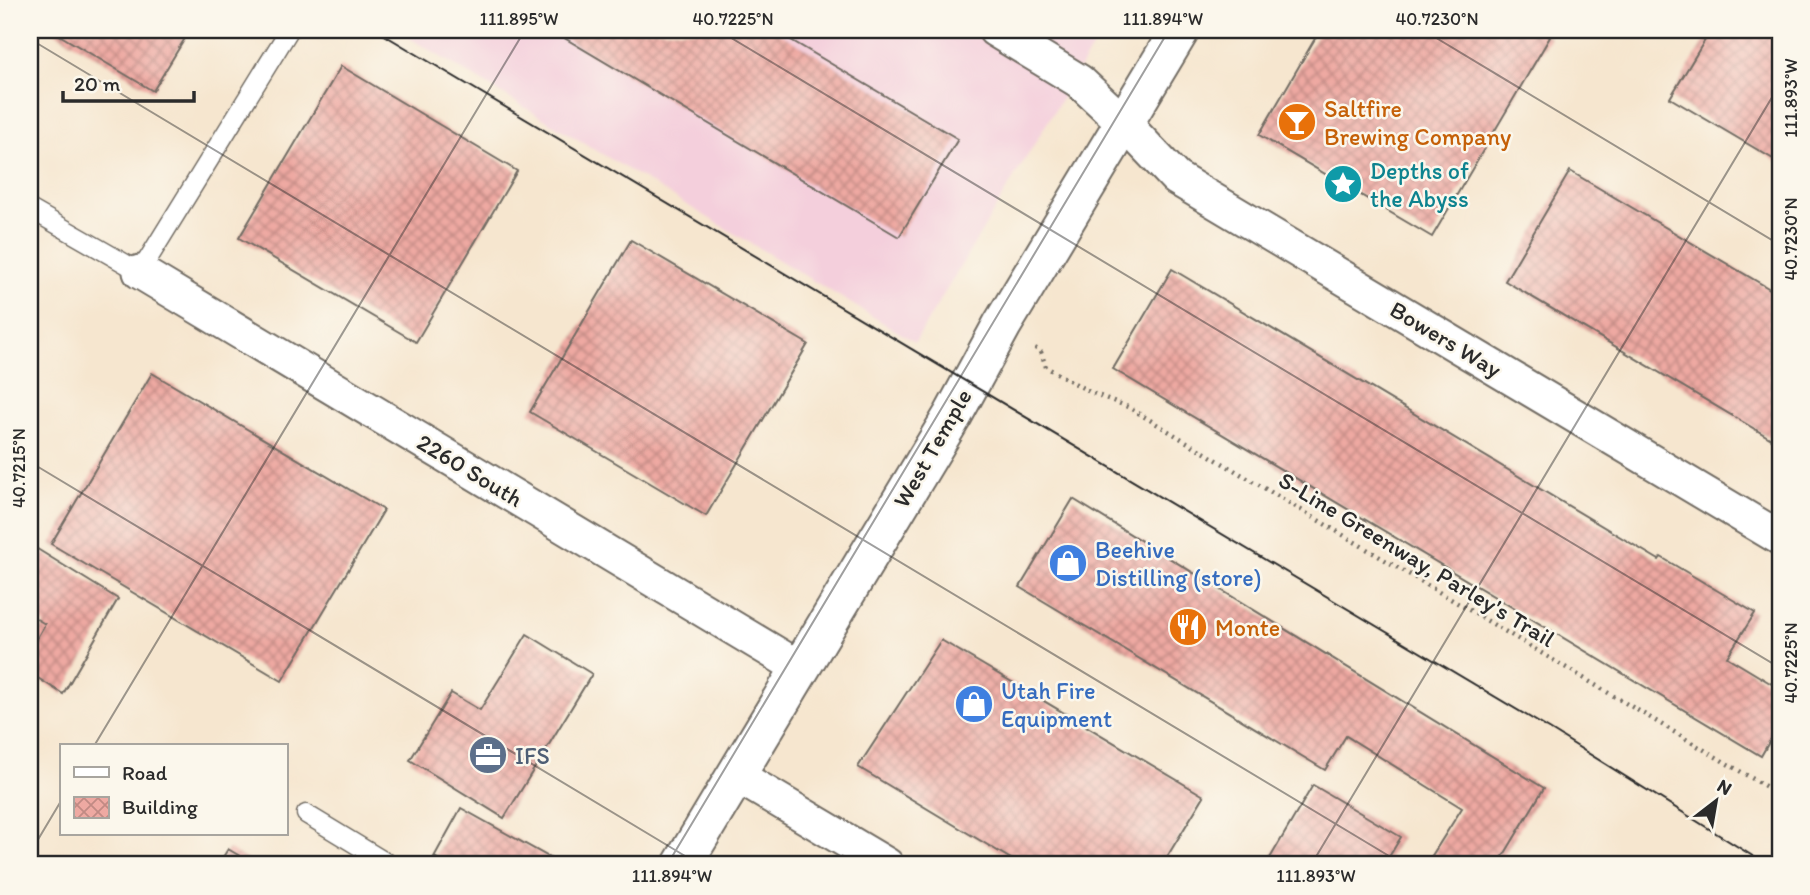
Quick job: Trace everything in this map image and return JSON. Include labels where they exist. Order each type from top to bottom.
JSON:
[{"type":"street","name":"Bowers Way","points":[[995,30],[1079,81],[1124,123],[1176,178],[1780,538]]},
{"type":"street","name":"West Temple","points":[[682,865],[944,430],[1002,326],[1180,30]]},
{"type":"street","name":"2260 South","points":[[140,272],[800,668]]},
{"type":"street","points":[[736,775],[887,865]]},
{"type":"lane","points":[[30,209],[140,272],[288,32]]},
{"type":"lane","points":[[306,814],[390,865]]},
{"type":"path","name":"S-Line Greenway, Parley's Trail","points":[[1041,352],[1046,367],[1090,392],[1128,407],[1780,795]]},
{"type":"shaded area","points":[[396,30],[1103,30],[915,342]]},
{"type":"building","points":[[51,30],[190,30],[153,91]]},
{"type":"building","points":[[551,30],[774,30],[958,139],[899,237]]},
{"type":"building","points":[[1320,30],[1538,30],[1550,37],[1432,237],[1259,135]]},
{"type":"building","points":[[1711,30],[1780,30],[1780,163],[1670,98]]},
{"type":"building","points":[[341,66],[517,171],[416,342],[239,238]]},
{"type":"building","points":[[1570,171],[1780,295],[1780,444],[1505,281]]},
{"type":"building","points":[[631,240],[808,344],[706,516],[530,412]]},
{"type":"building","points":[[1172,269],[1659,560],[1661,557],[1755,613],[1727,657],[1780,689],[1780,723],[1761,756],[1113,369]]},
{"type":"building","points":[[152,373],[384,510],[282,681],[51,544]]},
{"type":"building","points":[[1073,499],[1544,788],[1498,865],[1426,865],[1462,808],[1346,736],[1325,770],[1020,587]]},
{"type":"building","points":[[34,547],[118,599],[63,694],[30,673],[30,650],[45,624],[30,615],[30,553]]},
{"type":"building","points":[[527,634],[592,674],[504,818],[410,760],[451,693],[480,710]]},
{"type":"building","name":"Utah Fire Equipment","points":[[941,640],[1204,796],[1162,865],[1021,865],[858,767]]},
{"type":"building","points":[[1313,785],[1401,837],[1384,865],[1266,865]]},
{"type":"building","points":[[461,808],[552,859],[549,865],[449,865],[434,857]]},
{"type":"building","points":[[228,849],[255,865],[218,865]]},
{"type":"tram line","points":[[376,30],[1551,730],[1767,865]]},
{"type":"place","name":"Saltfire Brewing Company","points":[[1297,122]]},
{"type":"place","name":"Depths of the Abyss","points":[[1343,184]]},
{"type":"place","name":"Beehive Distilling (store)","points":[[1068,563]]},
{"type":"place","name":"Monte","points":[[1188,627]]},
{"type":"place","name":"Utah Fire Equipment","points":[[974,704]]},
{"type":"place","name":"IFS","points":[[488,755]]}]
